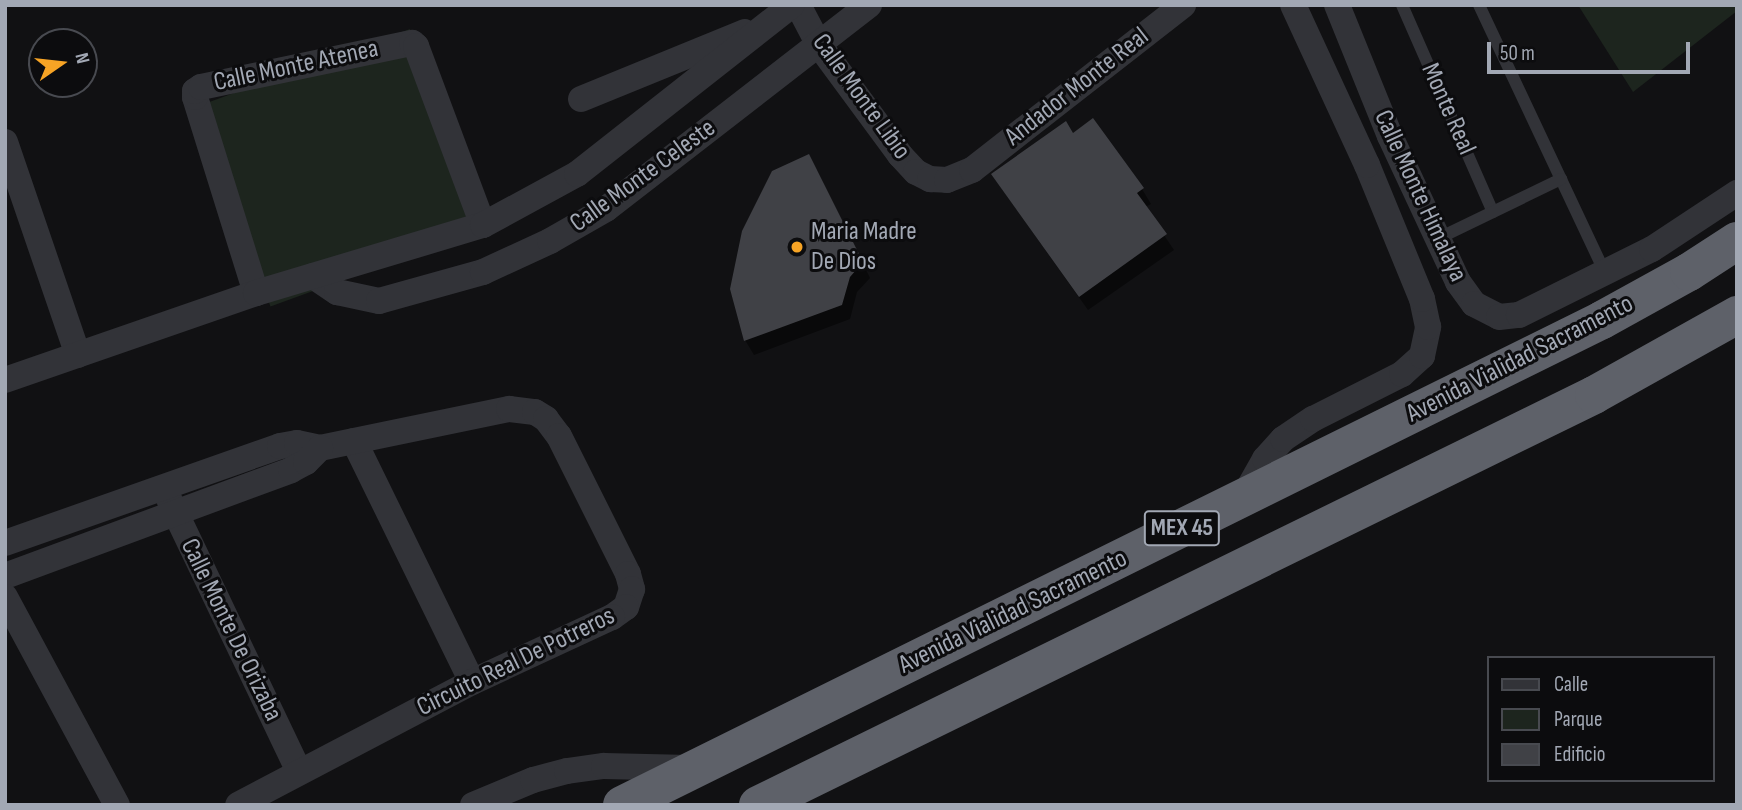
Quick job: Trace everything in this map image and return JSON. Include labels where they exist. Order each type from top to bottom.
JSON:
[{"type":"highway","name":"Avenida Vialidad Sacramento","points":[[622,805],[1602,320],[1689,272],[1737,241]]},
{"type":"highway","name":"MEX 45","points":[[758,805],[1594,396],[1737,315]]},
{"type":"street","name":"Calle Monte Libio","points":[[798,5],[819,45],[900,155],[916,172],[930,179],[947,180],[972,170]]},
{"type":"street","name":"Calle Monte Celeste","points":[[313,276],[337,292],[379,301],[482,272],[550,241],[606,209],[869,5]]},
{"type":"street","name":"Andador Monte Real","points":[[972,170],[1183,5]]},
{"type":"street","name":"Calle Monte Himalaya","points":[[1243,498],[1265,459],[1283,439],[1312,419],[1402,373],[1422,356],[1428,327],[1422,299],[1359,148],[1293,5]]},
{"type":"street","name":"Calle Monte Himalaya","points":[[1337,5],[1390,136],[1458,282],[1474,304],[1499,317],[1519,315],[1652,249],[1737,193]]},
{"type":"street","name":"Calle Monte Celeste","points":[[5,380],[256,293],[483,225],[578,174],[783,13]]},
{"type":"street","points":[[581,99],[783,13]]},
{"type":"street","name":"Calle Monte Atenea","points":[[256,293],[195,97],[195,91],[201,87],[412,43],[416,46],[483,225]]},
{"type":"street","points":[[1359,148],[1390,136]]},
{"type":"street","points":[[5,142],[78,355]]},
{"type":"street","points":[[578,174],[606,209]]},
{"type":"street","name":"Circuito Real De Potreros","points":[[5,543],[280,446],[298,443],[320,448],[509,409],[535,412],[546,419],[559,436],[628,574],[632,589],[630,600],[620,614],[472,682],[238,805]]},
{"type":"street","points":[[354,441],[472,682]]},
{"type":"street","name":"Circuito Real De Potreros","points":[[5,576],[298,467],[320,448]]},
{"type":"street","name":"Calle Monte De Orizaba","points":[[164,487],[299,772]]},
{"type":"street","points":[[5,597],[117,805]]},
{"type":"street","points":[[473,805],[533,780],[567,771],[604,766],[695,769]]},
{"type":"lane","name":"Monte Real","points":[[1402,5],[1493,212]]},
{"type":"lane","points":[[1479,5],[1605,273]]},
{"type":"lane","points":[[1437,239],[1561,179]]},
{"type":"green space","points":[[1578,5],[1737,5],[1737,11],[1633,92]]},
{"type":"green space","points":[[410,29],[483,229],[270,306],[198,106]]},
{"type":"building","points":[[1093,118],[1144,188],[1137,193],[1167,234],[1079,297],[991,174],[1066,121],[1073,133]]},
{"type":"building","name":"Maria Madre De Dios","points":[[809,154],[863,262],[850,277],[842,305],[744,341],[730,289],[742,231],[772,171]]},
{"type":"place","name":"Maria Madre De Dios","points":[[797,247]]}]
